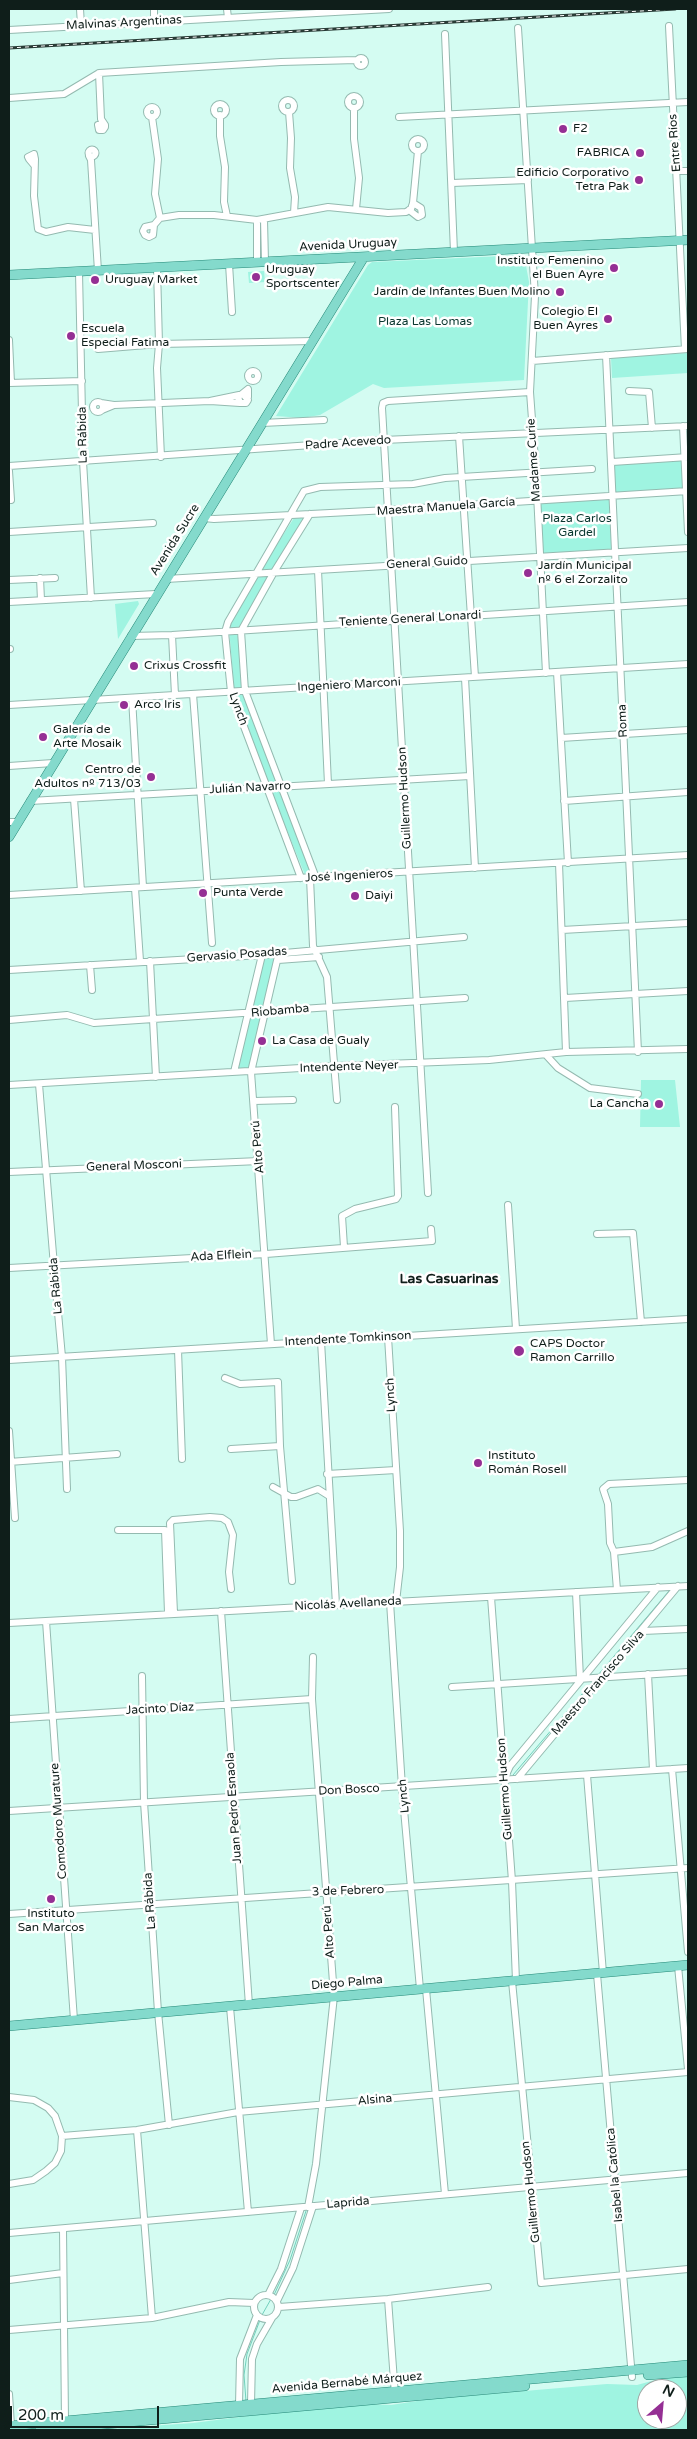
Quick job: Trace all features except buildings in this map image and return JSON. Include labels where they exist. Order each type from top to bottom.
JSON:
[{"type":"main road","name":"Avenida Uruguay","points":[[9,275],[684,240]]},
{"type":"main road","name":"Avenida Sucre","points":[[9,837],[13,822],[30,801],[364,257]]},
{"type":"main road","name":"Diego Palma","points":[[9,2026],[688,1965]]},
{"type":"main road","name":"Avenida Bernabé Márquez","points":[[631,2374],[688,2365]]},
{"type":"main road","name":"Avenida Bernabé Márquez","points":[[40,2430],[395,2395],[631,2374],[688,2372]]},
{"type":"main road","name":"Avenida Bernabé Márquez","points":[[10,2426],[251,2404],[395,2395]]},
{"type":"street","points":[[80,9],[81,26]]},
{"type":"street","points":[[154,9],[154,22]]},
{"type":"street","points":[[227,9],[228,18]]},
{"type":"street","name":"Malvinas Argentinas","points":[[9,30],[228,18],[290,12],[389,9]]},
{"type":"street","name":"Entre Ríos","points":[[669,26],[676,171],[684,240],[687,349]]},
{"type":"street","name":"Madame Curie","points":[[518,28],[535,296],[530,392],[538,501],[546,673]]},
{"type":"street","points":[[445,34],[450,115],[454,252]]},
{"type":"street","points":[[9,98],[58,95],[82,85],[99,73],[281,62],[358,60]]},
{"type":"street","points":[[99,73],[101,122]]},
{"type":"street","points":[[82,85],[99,84]]},
{"type":"street","points":[[399,117],[688,102]]},
{"type":"street","points":[[354,108],[354,139],[359,178],[356,209]]},
{"type":"street","points":[[289,112],[291,138],[290,168],[295,197],[294,213]]},
{"type":"street","points":[[220,116],[225,168],[224,202],[227,216]]},
{"type":"street","points":[[152,117],[158,159],[156,194],[160,218]]},
{"type":"street","points":[[409,210],[413,203],[418,150]]},
{"type":"street","points":[[91,158],[98,271]]},
{"type":"street","points":[[33,162],[37,227],[40,231],[68,227],[95,230]]},
{"type":"street","points":[[676,171],[688,170]]},
{"type":"street","points":[[452,183],[528,180]]},
{"type":"street","points":[[154,225],[160,218],[197,214],[264,220],[328,207],[388,213],[409,210],[418,217],[422,215],[421,208],[413,203]]},
{"type":"street","points":[[256,220],[261,262]]},
{"type":"street","points":[[261,262],[264,220]]},
{"type":"street","points":[[229,264],[232,312]]},
{"type":"street","points":[[157,268],[159,344],[157,368],[161,457]]},
{"type":"street","name":"La Rábida","points":[[79,272],[83,461],[91,598]]},
{"type":"street","points":[[9,340],[10,383],[82,381]]},
{"type":"street","points":[[98,349],[159,344],[313,341]]},
{"type":"street","points":[[532,361],[687,349]]},
{"type":"street","name":"Roma","points":[[606,356],[638,1052]]},
{"type":"street","points":[[101,406],[210,401],[240,403],[237,399],[247,388],[210,401]]},
{"type":"street","points":[[629,391],[649,392],[652,428]]},
{"type":"street","name":"Guillermo Hudson","points":[[428,1194],[386,486],[383,403],[530,392]]},
{"type":"street","points":[[262,423],[324,420]]},
{"type":"street","points":[[686,426],[688,532]]},
{"type":"street","name":"Padre Acevedo","points":[[9,466],[161,457],[384,440],[686,426]]},
{"type":"street","points":[[459,436],[475,677]]},
{"type":"street","points":[[612,462],[686,457]]},
{"type":"street","points":[[386,486],[463,478],[592,469]]},
{"type":"street","points":[[9,472],[11,500]]},
{"type":"street","name":"Lynch","points":[[301,878],[231,692],[225,632],[228,622],[255,573],[304,491],[320,487],[386,486]]},
{"type":"street","name":"Maestra Manuela García","points":[[204,518],[290,516],[687,491]]},
{"type":"street","points":[[241,631],[274,572],[310,514]]},
{"type":"street","points":[[9,532],[152,523]]},
{"type":"street","name":"General Guido","points":[[166,579],[688,548]]},
{"type":"street","points":[[318,570],[328,784]]},
{"type":"street","points":[[40,578],[41,600]]},
{"type":"street","points":[[9,580],[55,578]]},
{"type":"street","points":[[9,602],[156,594]]},
{"type":"street","name":"Teniente General Lonardi","points":[[131,636],[225,632],[320,624],[688,602]]},
{"type":"street","name":"Lynch","points":[[241,631],[245,691],[313,878],[314,949],[327,977],[328,1007],[338,1100]]},
{"type":"street","points":[[172,635],[175,695]]},
{"type":"street","name":"Ingeniero Marconi","points":[[9,705],[688,664]]},
{"type":"street","points":[[557,672],[568,863]]},
{"type":"street","points":[[465,678],[475,868]]},
{"type":"street","points":[[194,694],[212,943]]},
{"type":"street","points":[[132,698],[143,887]]},
{"type":"street","points":[[561,738],[688,730]]},
{"type":"street","points":[[9,766],[53,763]]},
{"type":"street","name":"Julián Navarro","points":[[30,801],[470,776]]},
{"type":"street","points":[[564,801],[688,792]]},
{"type":"street","points":[[74,799],[81,891]]},
{"type":"street","name":"José Ingenieros","points":[[9,896],[688,855]]},
{"type":"street","points":[[559,863],[566,1052]]},
{"type":"street","points":[[135,888],[140,961]]},
{"type":"street","points":[[562,930],[688,923]]},
{"type":"street","name":"Gervasio Posadas","points":[[9,970],[262,955],[464,937]]},
{"type":"street","name":"Alto Perú","points":[[272,1344],[251,1072],[279,952]]},
{"type":"street","points":[[234,1072],[246,1014],[262,955]]},
{"type":"street","name":"Gervasio Posadas","points":[[278,960],[318,957]]},
{"type":"street","points":[[150,961],[156,1077]]},
{"type":"street","points":[[90,964],[92,990]]},
{"type":"street","points":[[565,998],[688,991]]},
{"type":"street","name":"Riobamba","points":[[9,1020],[67,1015],[94,1023],[465,998]]},
{"type":"street","name":"Intendente Neyer","points":[[9,1085],[335,1066],[420,1064],[566,1052],[638,1052],[688,1049]]},
{"type":"street","points":[[546,1055],[558,1068],[590,1088],[638,1094]]},
{"type":"street","name":"La Rábida","points":[[39,1084],[54,1266],[56,1270],[55,1279],[62,1357],[67,1489]]},
{"type":"street","points":[[254,1101],[293,1100]]},
{"type":"street","points":[[344,1247],[342,1216],[361,1207],[398,1198],[395,1107]]},
{"type":"street","name":"General Mosconi","points":[[9,1172],[259,1161]]},
{"type":"street","points":[[508,1205],[516,1329]]},
{"type":"street","name":"Ada Elflein","points":[[9,1268],[266,1254],[432,1240],[431,1229]]},
{"type":"street","points":[[597,1234],[633,1233],[641,1322]]},
{"type":"street","name":"Intendente Tomkinson","points":[[9,1360],[688,1319]]},
{"type":"street","name":"Lynch","points":[[388,1337],[400,1531],[400,1567],[393,1602],[402,1787],[436,2094],[445,2194]]},
{"type":"street","points":[[322,1341],[327,1474],[336,1605]]},
{"type":"street","points":[[178,1350],[182,1459]]},
{"type":"street","points":[[225,1378],[240,1384],[278,1382],[283,1494],[292,1581]]},
{"type":"street","points":[[9,1431],[15,1518]]},
{"type":"street","points":[[231,1449],[280,1446]]},
{"type":"street","points":[[10,1462],[117,1454]]},
{"type":"street","points":[[327,1474],[396,1470]]},
{"type":"street","points":[[617,1590],[614,1552],[610,1543],[608,1504],[603,1492],[606,1484],[688,1480]]},
{"type":"street","points":[[273,1487],[283,1494],[296,1497],[318,1489],[329,1496]]},
{"type":"street","points":[[171,1613],[170,1523],[173,1520],[210,1517],[222,1518],[228,1522],[233,1535],[229,1572],[231,1589]]},
{"type":"street","points":[[118,1530],[165,1530],[171,1613]]},
{"type":"street","points":[[614,1552],[652,1547],[688,1531]]},
{"type":"street","name":"Maestro Francisco Silva","points":[[517,1779],[599,1678],[643,1631],[678,1586]]},
{"type":"street","name":"Nicolás Avellaneda","points":[[9,1623],[688,1586]]},
{"type":"street","name":"Maestro Francisco Silva","points":[[504,1779],[510,1766],[584,1679],[658,1587]]},
{"type":"street","points":[[576,1592],[584,1679]]},
{"type":"street","name":"Guillermo Hudson","points":[[490,1597],[512,1881],[514,1981],[521,2088],[541,2283],[622,2275]]},
{"type":"street","name":"Juan Pedro Esnaola","points":[[221,1611],[249,2005]]},
{"type":"street","name":"Comodoro Murature","points":[[46,1621],[74,2020]]},
{"type":"street","points":[[643,1631],[688,1629]]},
{"type":"street","name":"Alto Perú","points":[[278,2304],[293,2268],[316,2164],[334,1996],[312,1699],[313,1656]]},
{"type":"street","points":[[452,1687],[688,1672]]},
{"type":"street","points":[[648,1674],[653,1770]]},
{"type":"street","name":"La Rábida","points":[[142,1676],[141,1710],[144,1802],[150,1905],[169,2125]]},
{"type":"street","name":"Jacinto Díaz","points":[[9,1719],[312,1699]]},
{"type":"street","name":"Don Bosco","points":[[9,1811],[688,1768]]},
{"type":"street","points":[[672,1769],[685,1868],[688,1952]]},
{"type":"street","name":"Isabel la Católica","points":[[587,1775],[596,1874],[607,2080],[631,2374]]},
{"type":"street","name":"3 de Febrero","points":[[9,1914],[685,1868]]},
{"type":"street","points":[[678,1966],[688,2071]]},
{"type":"street","points":[[230,2007],[248,2212]]},
{"type":"street","name":"Alsina","points":[[62,2136],[137,2130],[238,2112],[521,2088],[688,2071]]},
{"type":"street","points":[[9,2097],[34,2100],[48,2108],[55,2116],[62,2136],[61,2151],[55,2162],[46,2171],[33,2180],[9,2184]]},
{"type":"street","points":[[137,2130],[152,2318]]},
{"type":"street","name":"Laprida","points":[[9,2233],[64,2230],[688,2173]]},
{"type":"street","name":"Alto Perú","points":[[268,2295],[308,2207]]},
{"type":"street","points":[[64,2230],[65,2421]]},
{"type":"street","points":[[622,2275],[688,2270]]},
{"type":"street","points":[[9,2280],[63,2273]]},
{"type":"street","points":[[9,2330],[152,2318],[230,2302],[254,2303],[261,2296],[268,2295],[278,2304],[388,2299],[488,2287]]},
{"type":"street","points":[[388,2299],[395,2395]]},
{"type":"street","points":[[239,2405],[240,2359],[257,2315],[254,2303]]},
{"type":"street","points":[[251,2404],[252,2359],[256,2344],[277,2313],[278,2304]]},
{"type":"street","points":[[257,2315],[264,2319],[272,2318]]},
{"type":"street","points":[[9,2394],[10,2426]]},
{"type":"green space","name":"Plaza Las Lomas","points":[[524,255],[529,282],[524,380],[384,388],[373,384],[320,415],[302,418],[276,416],[368,265],[372,262]]},
{"type":"green space","name":"Uruguay Sportscenter","points":[[264,271],[265,282],[249,283],[248,272]]},
{"type":"green space","points":[[688,353],[688,373],[612,378],[611,358]]},
{"type":"green space","points":[[685,457],[686,491],[613,496],[612,462]]},
{"type":"green space","name":"Plaza Carlos Gardel","points":[[613,496],[616,552],[540,556],[538,501]]},
{"type":"green space","points":[[306,517],[237,630],[243,688],[313,875],[305,875],[269,786],[234,688],[229,628],[257,575],[294,518]]},
{"type":"green space","points":[[138,601],[139,604],[118,639],[115,604]]},
{"type":"green space","points":[[314,949],[319,957],[278,960],[251,1072],[234,1072],[262,955]]},
{"type":"green space","name":"La Cancha","points":[[641,1080],[675,1080],[680,1127],[640,1127]]},
{"type":"green space","points":[[688,2371],[688,2430],[92,2430],[193,2423],[287,2411],[370,2404],[391,2405],[430,2399],[607,2384],[637,2385],[637,2429],[687,2429],[687,2379],[659,2379]]},
{"type":"waterway","points":[[598,1675],[669,1591]]},
{"type":"waterway","points":[[513,1775],[594,1680]]},
{"type":"waterway","points":[[274,2295],[290,2260],[306,2211]]},
{"type":"waterway","points":[[262,2315],[271,2299]]},
{"type":"waterway","points":[[246,2401],[244,2375],[247,2354],[260,2320]]},
{"type":"railway","points":[[9,48],[675,9]]},
{"type":"place","name":"F2","points":[[563,129]]},
{"type":"place","name":"FABRICA","points":[[640,153]]},
{"type":"place","name":"Edificio Corporativo Tetra Pak","points":[[639,180]]},
{"type":"place","name":"Instituto Femenino el Buen Ayre","points":[[614,268]]},
{"type":"place","name":"Uruguay Sportscenter","points":[[256,277]]},
{"type":"place","name":"Uruguay Market","points":[[95,280]]},
{"type":"place","name":"Jardín de Infantes Buen Molino","points":[[560,292]]},
{"type":"place","name":"Colegio El Buen Ayres","points":[[608,319]]},
{"type":"place","name":"Escuela Especial Fatima","points":[[71,336]]},
{"type":"place","name":"Jardín Municipal nº 6 el Zorzalito","points":[[528,573]]},
{"type":"place","name":"Crixus Crossfit","points":[[134,666]]},
{"type":"place","name":"Arco Iris","points":[[124,705]]},
{"type":"place","name":"Galería de Arte Mosaik","points":[[43,737]]},
{"type":"place","name":"Centro de Adultos nº 713/03","points":[[151,777]]},
{"type":"place","name":"Punta Verde","points":[[203,893]]},
{"type":"place","name":"Daiyi","points":[[355,896]]},
{"type":"place","name":"La Casa de Gualy","points":[[262,1041]]},
{"type":"place","name":"La Cancha","points":[[659,1104]]},
{"type":"place","name":"CAPS Doctor Ramon Carrillo","points":[[519,1351]]},
{"type":"place","name":"Instituto Román Rosell","points":[[478,1463]]},
{"type":"place","name":"Instituto San Marcos","points":[[51,1899]]},
{"type":"district","name":"Las Casuarinas","points":[[449,1279]]}]
